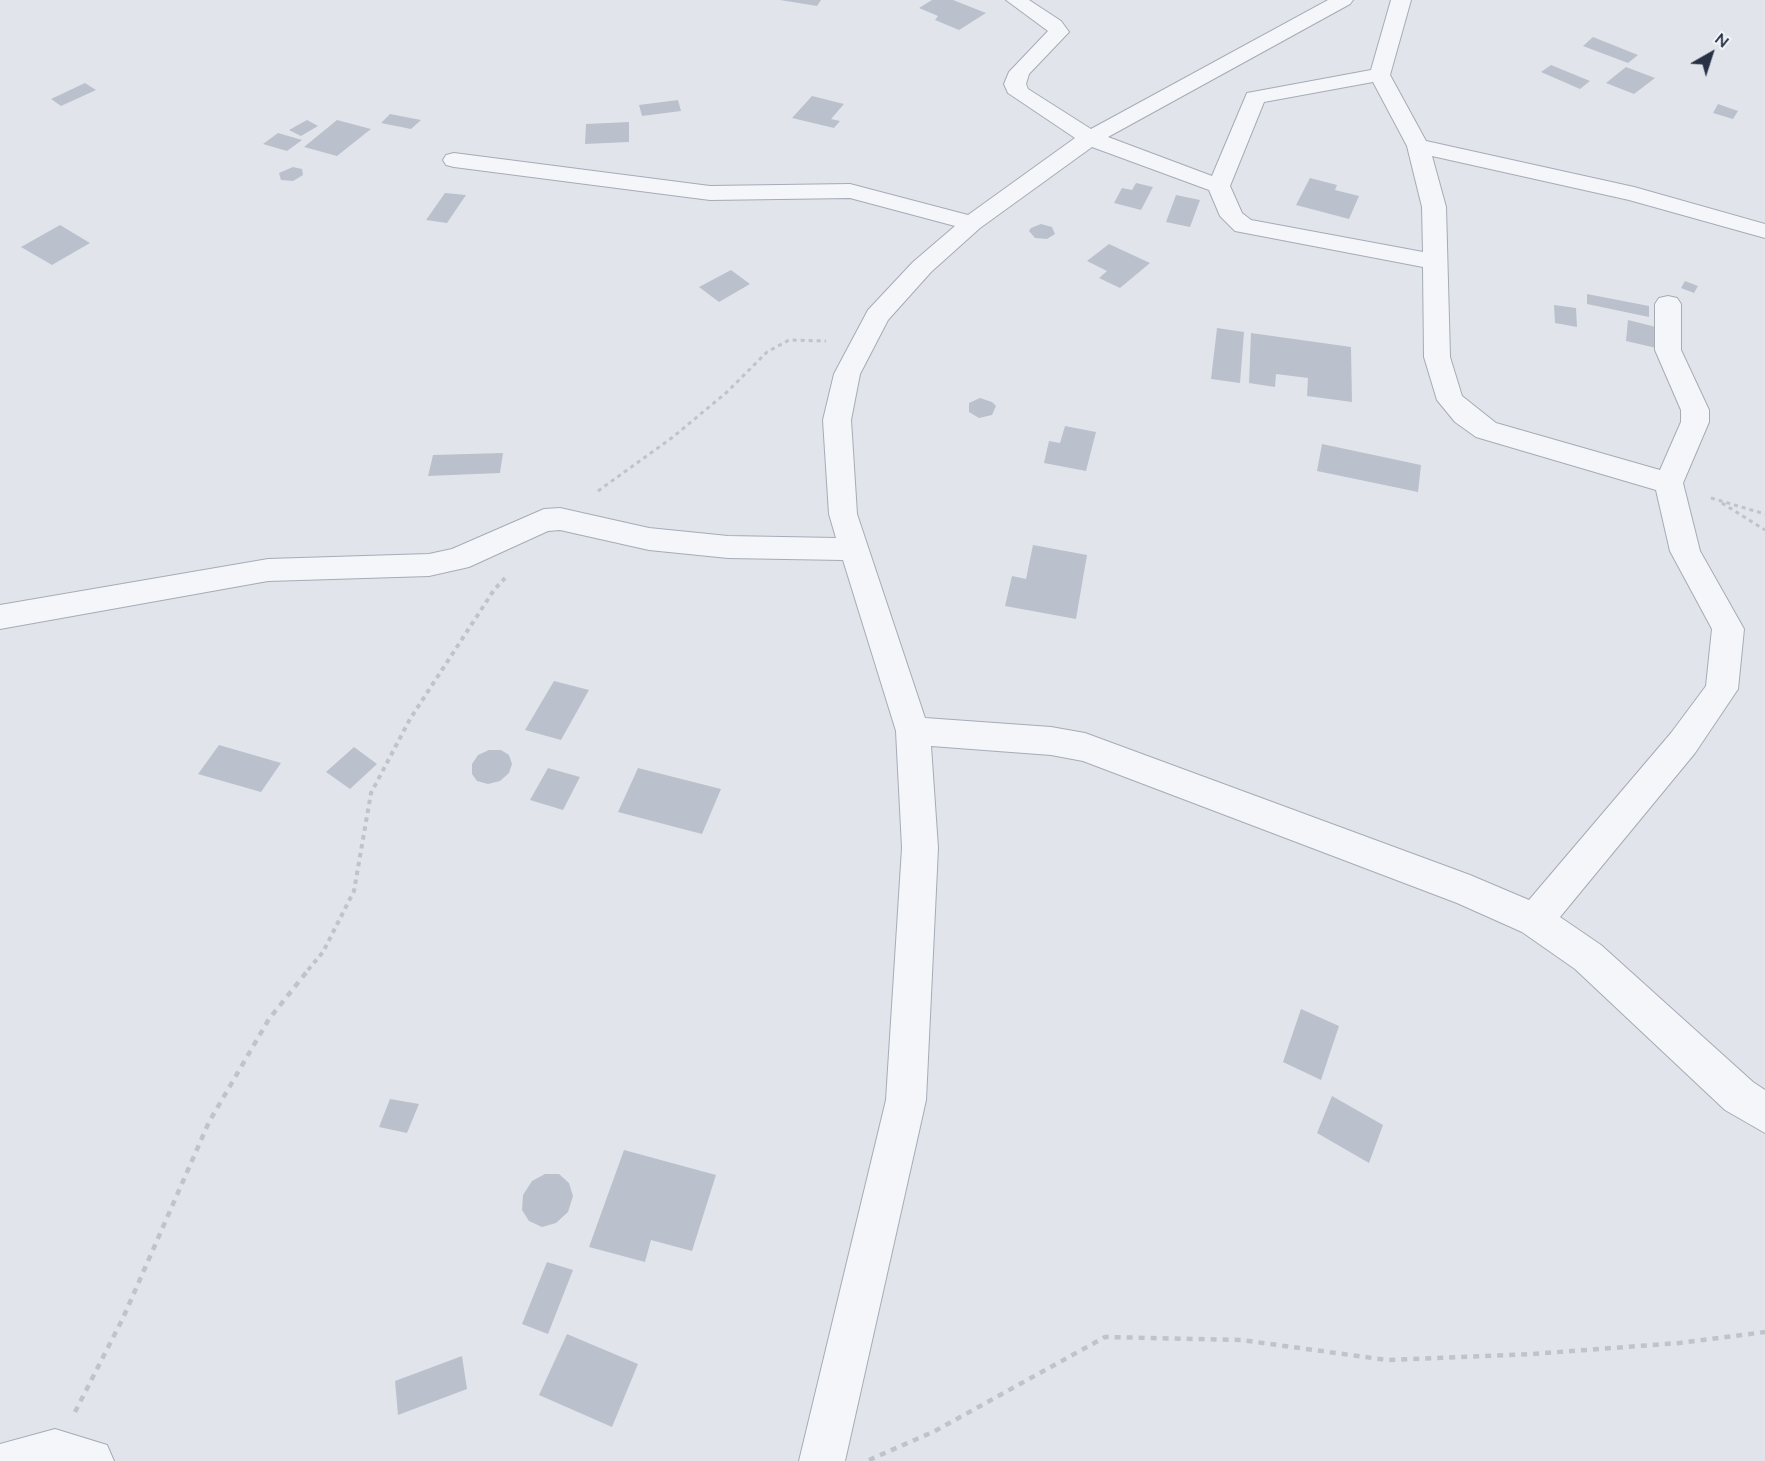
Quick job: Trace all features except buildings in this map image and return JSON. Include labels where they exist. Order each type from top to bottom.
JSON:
[{"type":"street","points":[[1016,0],[1054,25],[1059,32],[1019,72],[1015,84],[1019,93],[1090,138],[1219,186]]},
{"type":"street","points":[[822,1461],[906,1100],[920,848],[913,731],[843,514],[837,420],[848,374],[877,316],[922,267],[972,223],[1090,138],[1234,83],[1343,0]]},
{"type":"street","points":[[1401,0],[1380,75],[1418,146],[1434,207],[1437,357],[1450,400],[1465,415],[1486,430],[1669,483]]},
{"type":"street","points":[[1234,83],[1310,86],[1380,75]]},
{"type":"street","points":[[1234,83],[1219,186],[1232,216],[1243,226],[1435,262]]},
{"type":"street","points":[[1418,146],[1634,195],[1765,231]]},
{"type":"street","points":[[454,160],[710,194],[850,191],[972,223]]},
{"type":"street","points":[[1535,920],[1683,743],[1722,689],[1728,630],[1685,551],[1669,483],[1695,422],[1695,410],[1668,351],[1666,337],[1668,304]]},
{"type":"street","points":[[0,618],[268,570],[429,565],[458,560],[544,520],[560,519],[649,539],[728,547],[855,549]]},
{"type":"street","points":[[913,731],[1051,741],[1085,747],[1470,891],[1535,920],[1588,957],[1739,1096],[1765,1113]]},
{"type":"path","points":[[560,519],[673,437],[727,392],[767,352],[789,340],[862,342]]},
{"type":"path","points":[[1669,483],[1765,514]]},
{"type":"path","points":[[1716,500],[1765,530]]},
{"type":"path","points":[[53,1458],[123,1318],[209,1122],[269,1018],[323,952],[354,891],[372,793],[410,719],[494,590],[508,574]]},
{"type":"path","points":[[866,1461],[935,1431],[1105,1337],[1241,1340],[1387,1360],[1532,1354],[1678,1343],[1765,1332]]}]
